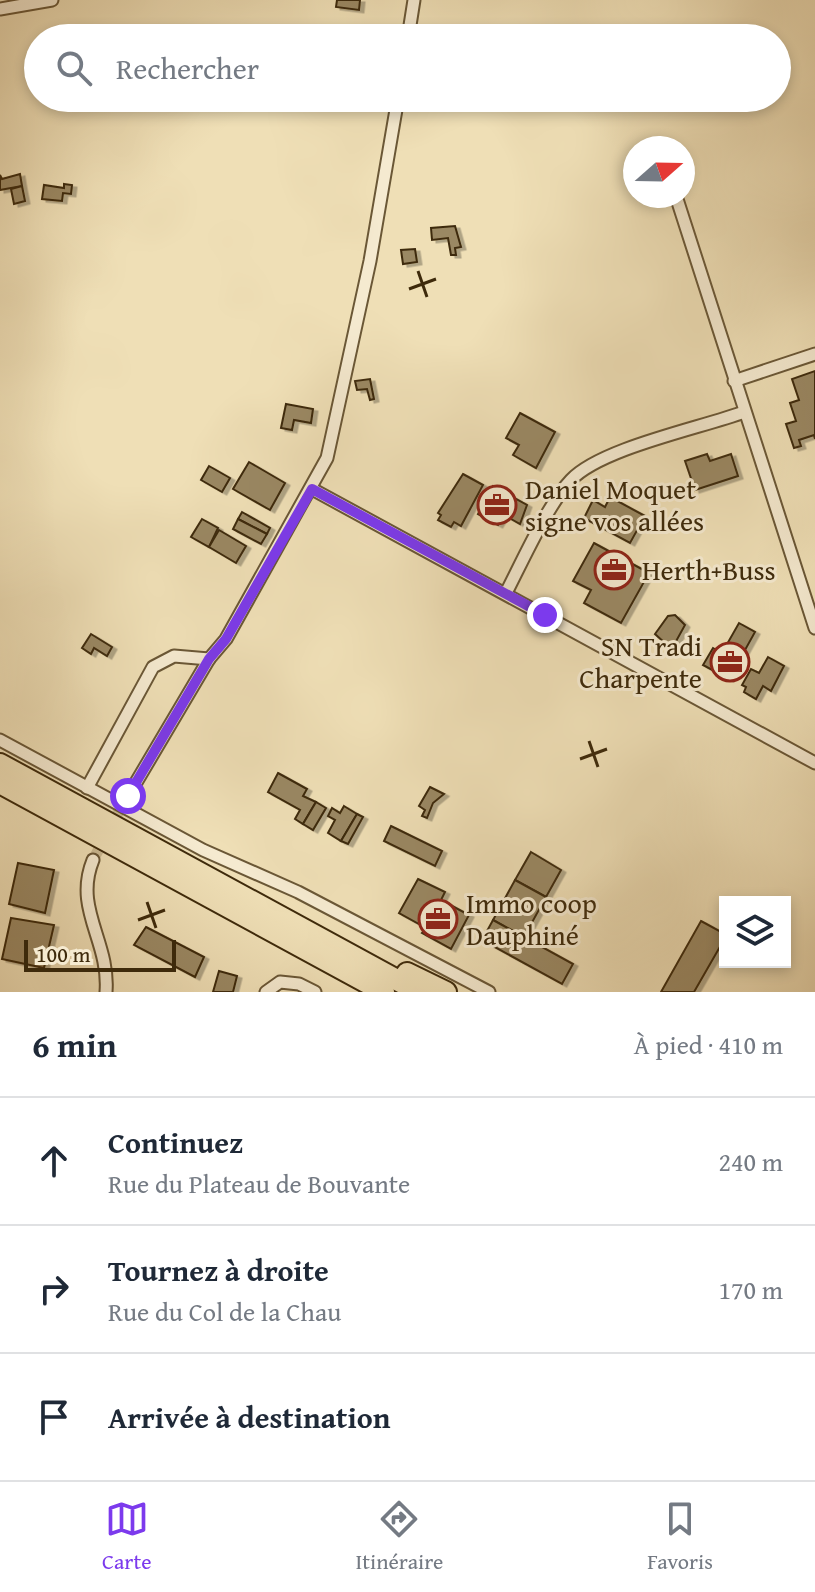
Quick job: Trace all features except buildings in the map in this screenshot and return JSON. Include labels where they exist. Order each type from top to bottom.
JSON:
[{"type":"highway","points":[[0,764],[419,992]]},
{"type":"highway","points":[[0,783],[384,992]]},
{"type":"highway","points":[[70,821],[359,992]]},
{"type":"highway","points":[[185,865],[446,992]]},
{"type":"street","points":[[0,9],[52,0]]},
{"type":"street","points":[[410,24],[414,0]]},
{"type":"street","points":[[128,796],[209,659],[226,639],[327,458],[338,419],[395,112]]},
{"type":"street","points":[[680,208],[815,628]]},
{"type":"street","points":[[734,381],[815,354]]},
{"type":"street","points":[[506,593],[563,490],[577,475],[611,456],[744,412]]},
{"type":"street","points":[[312,489],[815,763]]},
{"type":"street","points":[[87,788],[153,667],[174,656],[209,659]]},
{"type":"street","points":[[0,740],[87,788],[489,992]]},
{"type":"street","points":[[93,860],[85,893],[105,955],[106,992]]},
{"type":"street","points":[[266,992],[280,982],[299,984],[315,992]]},
{"type":"tunnel","points":[[93,860],[125,800]]},
{"type":"place","name":"Daniel Moquet signe vos allées","points":[[497,505]]},
{"type":"place","name":"Herth+Buss","points":[[614,570]]},
{"type":"place","name":"SN Tradi Charpente","points":[[730,662]]},
{"type":"place","name":"Immo coop Dauphiné","points":[[438,919]]},
{"type":"route","points":[[128,796],[209,659],[226,639],[312,489],[545,615]]}]
